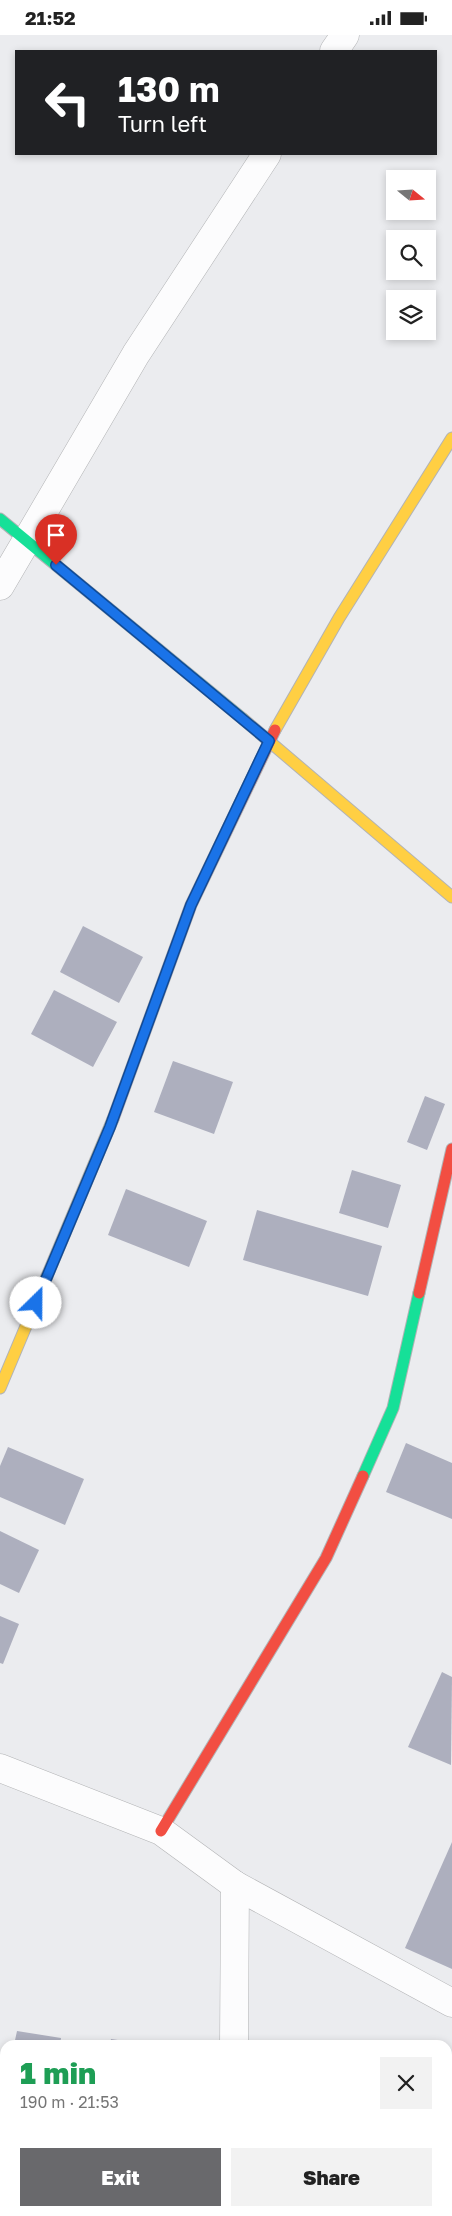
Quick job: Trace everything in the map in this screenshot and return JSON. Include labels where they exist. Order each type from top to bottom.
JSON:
[{"type":"street","points":[[335,50],[344,35]]},
{"type":"street","points":[[0,586],[136,354],[266,155]]},
{"type":"street","points":[[0,1388],[110,1127],[191,905],[269,741],[339,618],[452,438]]},
{"type":"street","points":[[0,519],[269,741],[452,897]]},
{"type":"street","points":[[161,1831],[326,1558],[393,1408],[452,1149]]},
{"type":"street","points":[[0,1768],[161,1831],[235,1885],[452,2003]]},
{"type":"street","points":[[234,2040],[235,1885]]},
{"type":"building","points":[[83,926],[143,957],[119,1003],[60,972]]},
{"type":"building","points":[[54,990],[117,1022],[93,1067],[31,1034]]},
{"type":"building","points":[[173,1061],[233,1082],[214,1134],[154,1112]]},
{"type":"building","points":[[425,1096],[445,1104],[427,1150],[407,1142]]},
{"type":"building","points":[[352,1170],[401,1185],[388,1228],[339,1213]]},
{"type":"building","points":[[126,1189],[207,1221],[189,1267],[108,1235]]},
{"type":"building","points":[[257,1210],[382,1246],[368,1296],[243,1260]]},
{"type":"building","points":[[406,1443],[452,1463],[452,1519],[386,1492]]},
{"type":"building","points":[[8,1447],[84,1479],[65,1525],[0,1497],[0,1466]]},
{"type":"building","points":[[0,1531],[39,1550],[19,1593],[0,1584]]},
{"type":"building","points":[[0,1616],[19,1624],[3,1664],[0,1663]]},
{"type":"building","points":[[442,1672],[452,1677],[451,1765],[408,1747]]},
{"type":"building","points":[[452,1842],[452,1969],[405,1948]]},
{"type":"building","points":[[17,2031],[61,2038],[61,2040],[15,2040]]},
{"type":"traffic: fast","points":[[0,519],[243,719]]},
{"type":"traffic: fast","points":[[363,1476],[393,1408],[419,1293]]},
{"type":"traffic: slow","points":[[275,730],[339,618],[452,438]]},
{"type":"traffic: slow","points":[[243,719],[452,897]]},
{"type":"traffic: slow","points":[[0,1388],[113,1119]]},
{"type":"traffic: jam","points":[[113,1119],[191,905],[275,730]]},
{"type":"traffic: jam","points":[[419,1293],[452,1149]]},
{"type":"traffic: jam","points":[[161,1831],[326,1558],[363,1476]]},
{"type":"route","points":[[36,1303],[110,1127],[191,905],[269,741],[56,565]]}]
